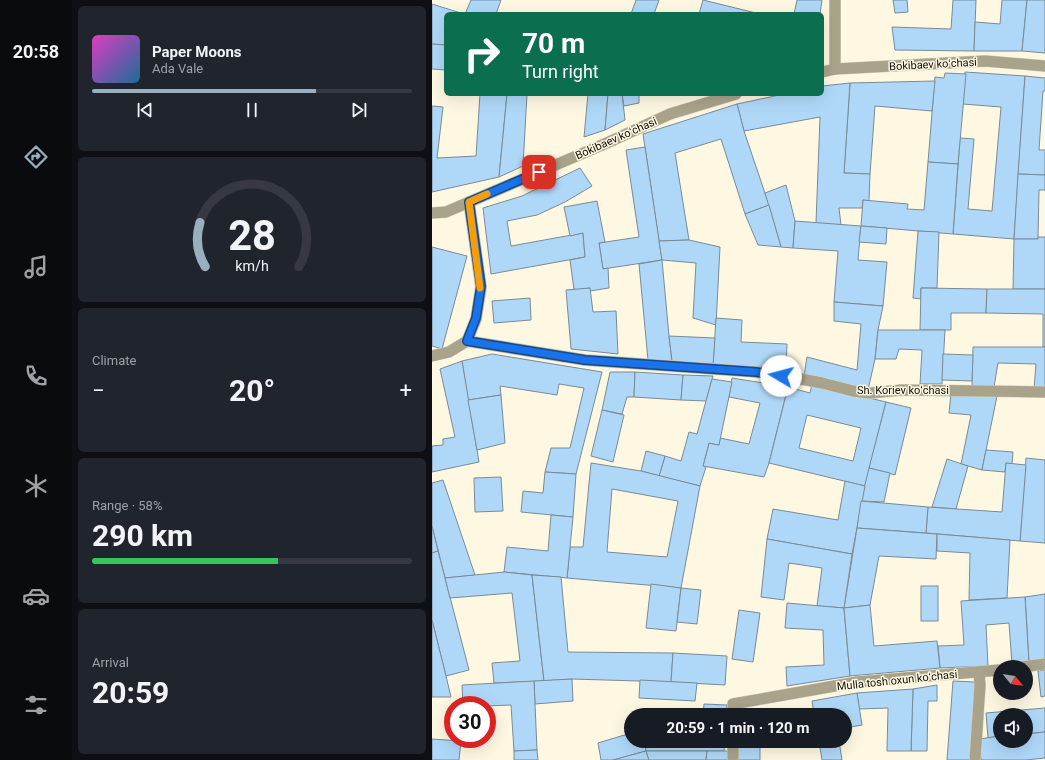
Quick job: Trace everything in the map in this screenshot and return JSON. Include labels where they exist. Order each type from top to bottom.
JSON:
[{"type":"street","points":[[835,0],[836,69]]},
{"type":"street","name":"Bokibaev koʻchasi","points":[[824,72],[836,69],[985,61],[1045,66]]},
{"type":"street","name":"Bokibaev koʻchasi","points":[[432,213],[446,212],[609,142],[670,114],[729,96]]},
{"type":"street","points":[[432,356],[450,352],[467,341],[476,318],[481,286],[469,202]]},
{"type":"street","name":"Sh. Koriev koʻchasi","points":[[467,341],[585,360],[770,374],[822,383],[853,391],[870,393],[902,390],[1045,392]]},
{"type":"street","points":[[1033,666],[1045,664]]},
{"type":"street","name":"Mulla tosh oxun koʻchasi","points":[[733,708],[733,704],[857,682],[993,671]]},
{"type":"street","points":[[975,760],[980,685],[979,672]]},
{"type":"street","points":[[733,748],[733,760]]},
{"type":"building","points":[[471,0],[501,0],[497,12],[466,12]]},
{"type":"building","points":[[636,0],[659,0],[655,12],[632,12]]},
{"type":"building","points":[[703,0],[752,12],[700,12]]},
{"type":"building","points":[[797,0],[822,0],[820,12],[794,12]]},
{"type":"building","points":[[893,0],[907,0],[908,12],[895,13]]},
{"type":"building","points":[[953,0],[976,0],[974,51],[895,50],[892,27],[951,29]]},
{"type":"building","points":[[1002,0],[1027,0],[1022,51],[974,51],[975,22],[1000,24]]},
{"type":"building","points":[[1027,0],[1045,0],[1045,53],[1022,51]]},
{"type":"building","points":[[432,4],[458,12],[444,12],[444,45],[432,44]]},
{"type":"building","points":[[432,44],[444,45],[444,70],[432,69]]},
{"type":"building","points":[[965,72],[1025,76],[1014,239],[953,234],[960,138],[974,139],[968,209],[992,211],[1001,107],[963,104]]},
{"type":"building","points":[[945,73],[966,74],[958,164],[928,162],[935,77],[944,78]]},
{"type":"building","points":[[1025,76],[1045,78],[1039,150],[1045,150],[1045,175],[1018,174]]},
{"type":"building","points":[[935,81],[932,111],[875,106],[870,174],[844,173],[850,83]]},
{"type":"building","points":[[850,83],[844,173],[870,174],[869,201],[863,200],[862,208],[839,208],[841,225],[816,223],[820,117],[744,131],[737,104],[775,96],[824,96],[824,86]]},
{"type":"building","points":[[480,96],[507,96],[499,177],[432,192],[432,106],[443,107],[437,158],[476,156]]},
{"type":"building","points":[[507,96],[527,96],[523,166],[499,177]]},
{"type":"building","points":[[588,96],[608,96],[605,130],[584,137]]},
{"type":"building","points":[[608,96],[622,96],[625,120],[605,130]]},
{"type":"building","points":[[622,96],[639,96],[639,103],[624,106]]},
{"type":"building","points":[[737,104],[744,131],[769,205],[745,214],[721,139],[675,153],[689,240],[659,241],[643,134]]},
{"type":"building","points":[[645,147],[662,260],[603,269],[599,243],[639,237],[626,150]]},
{"type":"building","points":[[928,162],[958,164],[953,234],[861,226],[863,200],[908,204],[907,209],[924,210]]},
{"type":"building","points":[[580,168],[592,186],[565,202],[537,215],[507,221],[511,246],[583,233],[585,257],[491,274],[483,208],[522,196]]},
{"type":"building","points":[[1018,174],[1045,175],[1045,190],[1039,190],[1038,239],[1014,239]]},
{"type":"building","points":[[786,185],[795,221],[793,248],[781,247],[765,193]]},
{"type":"building","points":[[597,201],[605,242],[599,243],[603,269],[608,268],[609,288],[590,291],[590,288],[574,290],[570,260],[585,257],[583,233],[570,236],[564,207]]},
{"type":"building","points":[[769,205],[781,247],[758,245],[745,214]]},
{"type":"building","points":[[795,221],[861,226],[858,260],[887,262],[883,306],[834,302],[838,251],[793,248]]},
{"type":"building","points":[[861,226],[887,228],[886,244],[859,242]]},
{"type":"building","points":[[918,231],[939,232],[937,288],[921,288],[921,299],[913,298]]},
{"type":"building","points":[[1038,237],[1045,237],[1045,289],[1013,289],[1014,239],[1038,239]]},
{"type":"building","points":[[689,240],[720,247],[716,325],[693,318],[696,263],[662,260],[659,241]]},
{"type":"building","points":[[432,247],[467,256],[442,349],[432,346]]},
{"type":"building","points":[[662,260],[672,361],[648,360],[639,264]]},
{"type":"building","points":[[590,288],[593,312],[616,311],[618,354],[571,349],[566,290]]},
{"type":"building","points":[[921,288],[987,289],[986,313],[951,313],[951,330],[920,330]]},
{"type":"building","points":[[987,289],[1045,289],[1045,347],[1043,347],[1043,314],[986,313]]},
{"type":"building","points":[[530,298],[531,320],[494,323],[492,301]]},
{"type":"building","points":[[834,302],[883,306],[878,330],[875,359],[868,390],[804,376],[807,357],[857,370],[861,324],[834,321]]},
{"type":"building","points":[[716,318],[742,320],[741,342],[787,344],[786,368],[713,365]]},
{"type":"building","points":[[878,330],[945,330],[942,384],[920,384],[922,350],[899,349],[896,359],[875,359]]},
{"type":"building","points":[[669,336],[715,338],[713,365],[672,361]]},
{"type":"building","points":[[973,347],[1045,347],[1045,389],[1034,389],[1036,364],[998,363],[994,387],[972,386]]},
{"type":"building","points":[[492,354],[602,372],[576,474],[545,472],[551,448],[570,448],[584,388],[559,384],[557,395],[500,386],[501,395],[468,400],[462,361]]},
{"type":"building","points":[[943,354],[973,355],[972,381],[942,380]]},
{"type":"building","points":[[462,361],[479,462],[432,472],[432,446],[443,445],[443,439],[455,437],[440,369]]},
{"type":"building","points":[[610,372],[635,372],[634,397],[627,397],[622,414],[602,410]]},
{"type":"building","points":[[635,372],[683,375],[681,400],[634,397]]},
{"type":"building","points":[[683,375],[713,376],[706,401],[681,400]]},
{"type":"building","points":[[732,378],[788,387],[769,463],[764,477],[703,466],[709,443],[719,445],[720,438],[749,444],[760,403],[729,397]]},
{"type":"building","points":[[712,379],[732,382],[719,445],[709,443],[703,466],[706,467],[700,486],[659,476],[665,456],[681,461],[689,432],[697,434]]},
{"type":"building","points":[[812,384],[886,402],[865,486],[769,463],[788,387],[810,393]],"holes":[[[807,415],[861,428],[853,461],[799,448]]]},
{"type":"building","points":[[951,394],[997,396],[982,470],[961,464],[971,415],[949,413]]},
{"type":"building","points":[[501,395],[505,443],[477,450],[468,400]]},
{"type":"building","points":[[886,402],[911,408],[895,475],[869,468]]},
{"type":"building","points":[[602,410],[624,415],[613,462],[591,456]]},
{"type":"building","points":[[986,450],[1013,452],[1012,464],[1006,463],[1005,472],[982,470]]},
{"type":"building","points":[[646,451],[665,456],[659,476],[641,471]]},
{"type":"building","points":[[1026,458],[1045,460],[1045,543],[1020,541]]},
{"type":"building","points":[[947,459],[968,466],[956,509],[932,507]]},
{"type":"building","points":[[591,463],[641,471],[700,486],[681,588],[567,578],[570,547],[583,547]],"holes":[[[612,489],[678,501],[667,557],[607,552]]]},
{"type":"building","points":[[1006,463],[1026,465],[1020,541],[926,533],[928,507],[1002,512]]},
{"type":"building","points":[[869,468],[890,473],[884,502],[861,501]]},
{"type":"building","points":[[545,472],[576,474],[573,517],[521,512],[523,491],[543,493]]},
{"type":"building","points":[[501,477],[503,511],[475,512],[474,478]]},
{"type":"building","points":[[443,480],[475,575],[445,578],[432,526],[432,483]]},
{"type":"building","points":[[845,481],[865,486],[852,554],[767,539],[773,509],[838,520]]},
{"type":"building","points":[[861,501],[928,507],[926,533],[857,528]]},
{"type":"building","points":[[551,515],[573,517],[567,578],[504,572],[507,547],[548,551]]},
{"type":"building","points":[[432,526],[438,551],[432,553]]},
{"type":"building","points":[[857,528],[937,534],[936,559],[879,556],[870,605],[844,608]]},
{"type":"building","points":[[937,534],[1010,540],[1007,598],[969,600],[970,553],[937,551]]},
{"type":"building","points":[[767,539],[852,554],[844,608],[817,606],[822,568],[789,563],[784,600],[761,597]]},
{"type":"building","points":[[438,551],[469,670],[446,676],[432,620],[432,553]]},
{"type":"building","points":[[504,572],[532,575],[544,681],[494,683],[492,663],[520,661],[512,593],[450,598],[445,578]]},
{"type":"building","points":[[532,575],[561,577],[568,652],[673,653],[671,682],[572,679],[544,681]]},
{"type":"building","points":[[651,584],[681,588],[676,631],[646,628]]},
{"type":"building","points":[[921,586],[938,586],[938,621],[921,621]]},
{"type":"building","points":[[681,588],[701,590],[697,624],[677,622]]},
{"type":"building","points":[[1045,594],[1045,661],[1033,662],[1033,660],[1029,660],[1025,597]]},
{"type":"building","points":[[1025,597],[1029,660],[1012,660],[1009,623],[986,625],[988,666],[940,668],[938,646],[964,645],[961,601]]},
{"type":"building","points":[[787,603],[844,608],[850,676],[787,686],[786,667],[824,665],[823,630],[785,628]]},
{"type":"building","points":[[870,605],[874,646],[937,641],[940,668],[850,676],[844,608]]},
{"type":"building","points":[[739,610],[760,613],[753,662],[732,659]]},
{"type":"building","points":[[432,620],[451,696],[432,697]]},
{"type":"building","points":[[673,653],[727,656],[725,685],[671,682]]},
{"type":"building","points":[[1045,670],[1045,696],[1041,697],[1038,671]]},
{"type":"building","points":[[572,679],[573,701],[535,704],[534,681]]},
{"type":"building","points":[[640,680],[697,683],[695,701],[639,698]]},
{"type":"building","points":[[534,681],[537,750],[514,751],[511,705],[496,706],[496,696],[463,696],[462,685]]},
{"type":"building","points":[[953,681],[975,682],[970,760],[947,760]]},
{"type":"building","points":[[937,685],[937,701],[928,701],[927,751],[911,751],[913,689]]},
{"type":"building","points":[[913,689],[911,751],[887,751],[888,708],[859,709],[857,693]]},
{"type":"building","points":[[857,693],[862,725],[852,727],[852,708],[813,708],[812,701]]},
{"type":"building","points":[[704,704],[727,705],[727,708],[704,708]]},
{"type":"building","points":[[1045,708],[1045,732],[1033,733],[1033,709]]},
{"type":"building","points":[[993,712],[993,737],[988,738],[986,713]]},
{"type":"building","points":[[1045,732],[1045,758],[1026,760],[981,760],[979,739],[993,737],[993,748],[1033,748],[1033,733]]},
{"type":"building","points":[[624,735],[624,748],[646,748],[646,751],[613,760],[601,760],[598,743]]},
{"type":"building","points":[[432,739],[444,740],[444,748],[460,748],[459,760],[432,760]]},
{"type":"building","points":[[646,748],[724,748],[724,751],[646,751]]},
{"type":"building","points":[[738,748],[760,748],[760,760],[738,760]]},
{"type":"building","points":[[820,748],[840,748],[842,760],[822,760]]},
{"type":"building","points":[[537,750],[538,760],[514,760],[514,751]]},
{"type":"building","points":[[646,751],[649,760],[613,760]]},
{"type":"building","points":[[646,751],[707,751],[706,760],[649,760]]},
{"type":"building","points":[[707,751],[730,751],[729,760],[706,760]]},
{"type":"slow traffic","points":[[480,288],[481,286],[469,202],[487,194]]},
{"type":"route","points":[[539,172],[469,202],[481,286],[476,318],[467,341],[585,360],[756,372],[781,376]]}]
